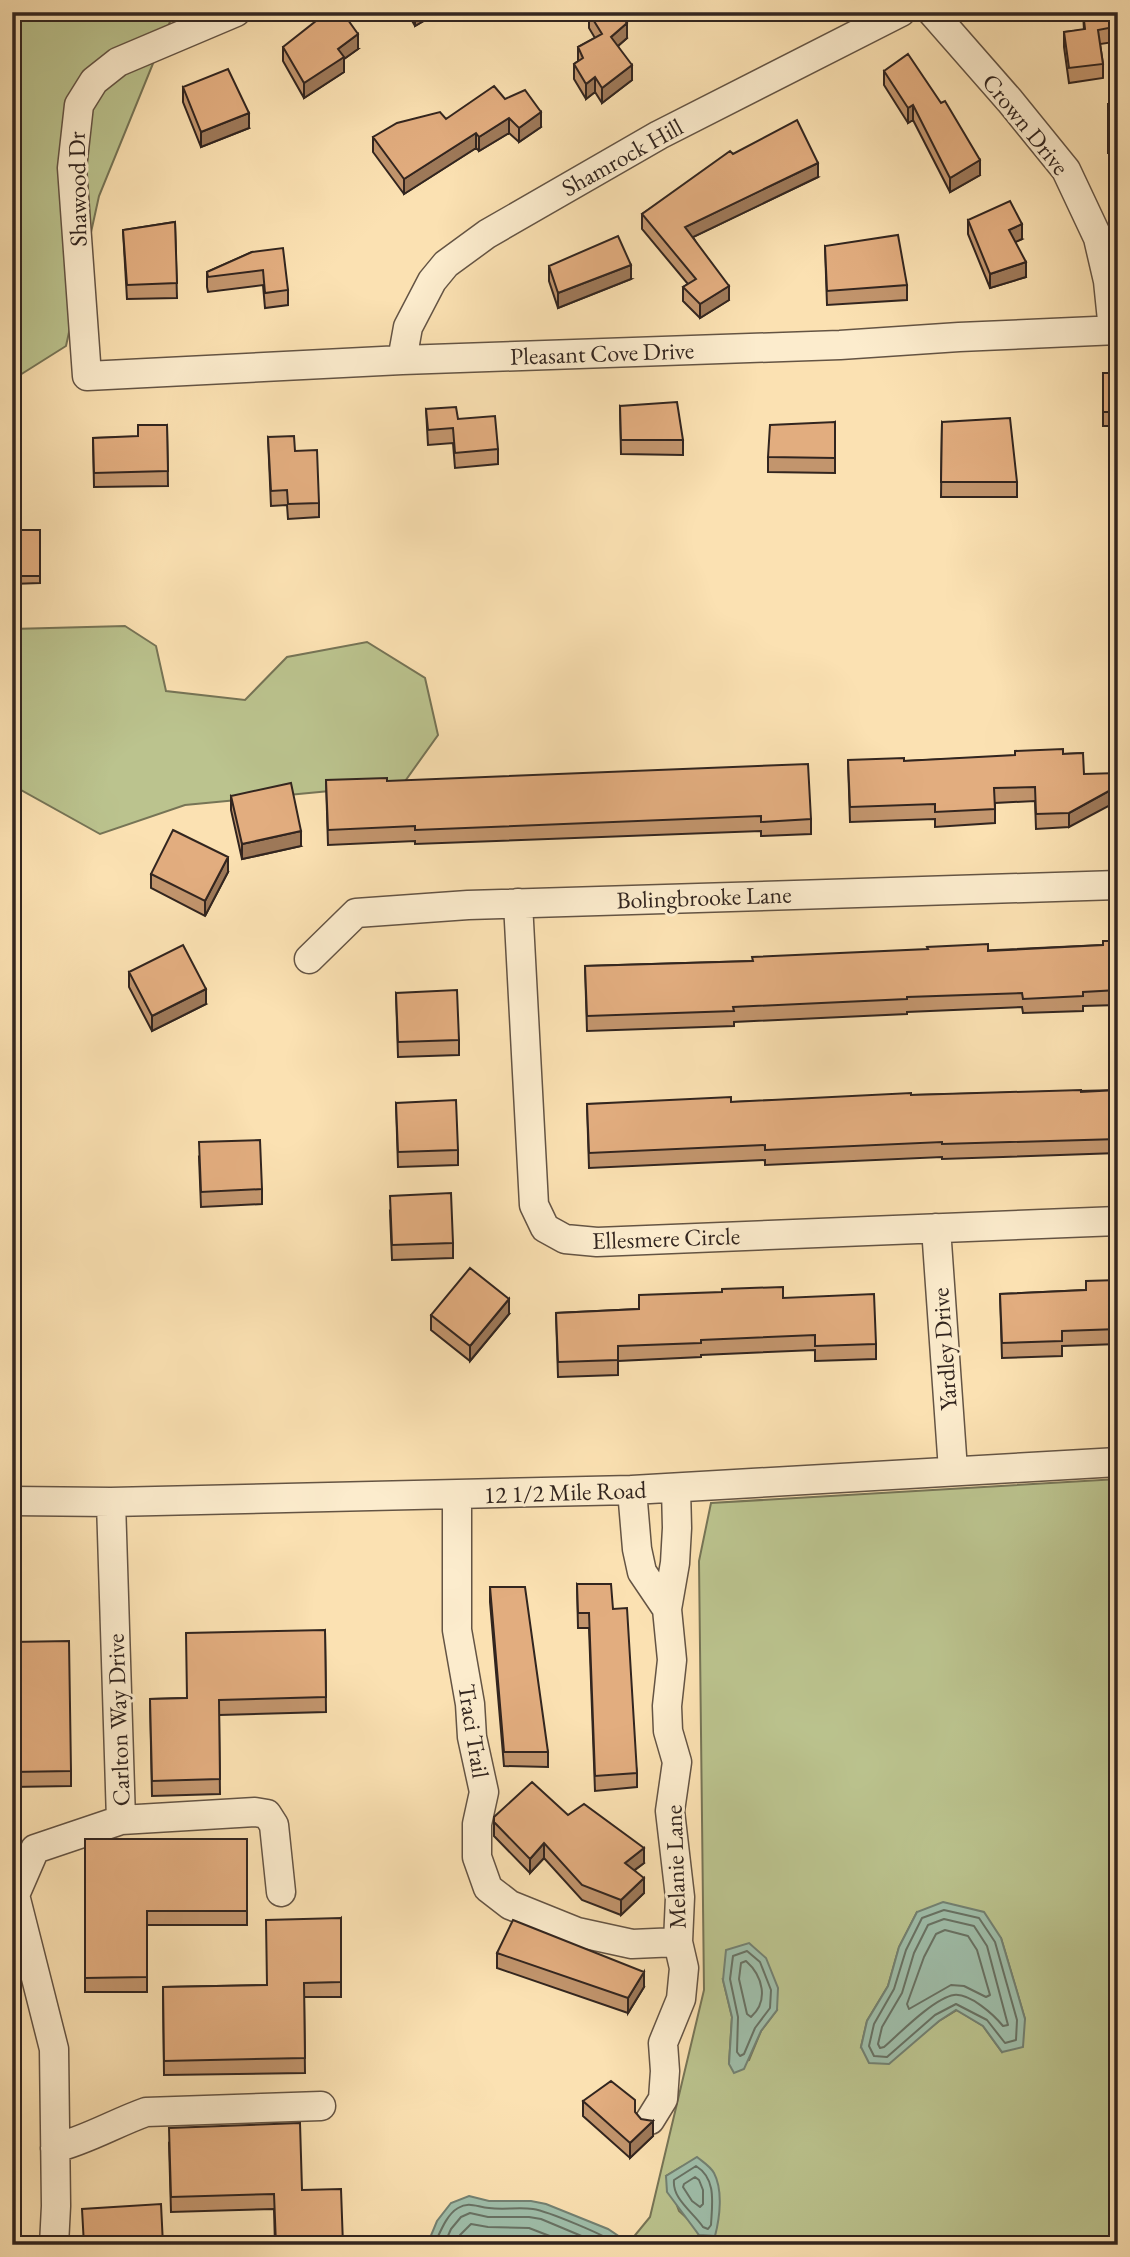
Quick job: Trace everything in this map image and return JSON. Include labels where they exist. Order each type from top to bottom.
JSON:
[{"type":"street","name":"Shawood Dr","points":[[87,376],[72,168],[79,105],[94,81],[118,62],[236,12]]},
{"type":"street","name":"Shamrock Hill","points":[[402,360],[408,327],[432,281],[446,264],[487,234],[659,135],[901,12]]},
{"type":"street","name":"Crown Drive","points":[[932,12],[1066,170],[1098,239],[1116,330]]},
{"type":"street","name":"Pleasant Cove Drive","points":[[87,376],[402,360],[839,345],[1116,330]]},
{"type":"street","name":"Bolingbrooke Lane","points":[[309,959],[356,913],[517,903],[1118,885]]},
{"type":"street","name":"Ellesmere Circle","points":[[517,903],[534,1205],[545,1228],[565,1239],[597,1242],[1118,1221]]},
{"type":"street","name":"Yardley Drive","points":[[936,1228],[953,1470]]},
{"type":"street","name":"12 1/2 Mile Road","points":[[12,1501],[111,1502],[632,1490],[1118,1462]]},
{"type":"street","name":"Melanie Lane","points":[[650,2120],[663,2099],[663,2043],[681,1999],[684,1968],[678,1942],[680,1897],[670,1811],[677,1762],[668,1731],[667,1706],[672,1660],[667,1609],[675,1563],[676,1488]]},
{"type":"street","name":"Melanie Lane","points":[[632,1490],[637,1549],[642,1572],[667,1609]]},
{"type":"street","name":"Traci Trail","points":[[457,1495],[457,1630],[470,1704],[472,1737],[484,1792],[477,1824],[477,1857],[488,1888],[510,1905],[577,1932],[632,1944],[678,1942]]},
{"type":"street","name":"Carlton Way Drive","points":[[54,2245],[54,2049],[15,1895],[35,1849],[121,1820],[111,1502]]},
{"type":"street","points":[[121,1820],[255,1812],[267,1814],[274,1825],[281,1892]]},
{"type":"street","points":[[55,2148],[80,2142],[125,2119],[146,2112],[321,2106]]},
{"type":"green space","points":[[12,12],[174,12],[99,196],[66,346],[12,380]]},
{"type":"green space","points":[[125,626],[156,646],[166,691],[245,700],[287,657],[367,642],[425,678],[438,735],[403,784],[185,805],[100,834],[19,789],[12,788],[12,629]]},
{"type":"green space","points":[[1118,1479],[1118,2245],[627,2245],[650,2217],[704,1990],[699,1561],[711,1503]],"holes":[[[917,1912],[1001,1938],[1025,2019],[1002,2052],[983,2026],[957,2010],[914,2041],[861,2047],[867,2021],[888,1986],[899,1947]],[[723,1980],[777,2010],[761,2031],[749,2060],[729,2063],[732,2017]],[[681,2167],[699,2235],[691,2222],[679,2211],[666,2176]]]},
{"type":"water","points":[[943,1902],[984,1912],[1001,1938],[1025,2019],[1023,2047],[1002,2052],[983,2026],[956,2010],[939,2021],[889,2064],[869,2063],[861,2047],[867,2021],[888,1986],[899,1947],[917,1912]]},
{"type":"water","points":[[749,1943],[766,1958],[778,1988],[777,2010],[761,2031],[744,2069],[734,2073],[729,2064],[732,2017],[723,1980],[726,1950]]},
{"type":"water","points":[[697,2157],[712,2171],[719,2187],[715,2236],[699,2235],[667,2192],[666,2176]]},
{"type":"water","points":[[469,2196],[489,2201],[531,2201],[546,2204],[608,2229],[627,2245],[427,2245],[437,2221],[451,2203]]},
{"type":"building","points":[[590,12],[618,12],[627,23],[611,37],[632,65],[602,88],[595,77],[586,84],[574,64],[583,58],[578,47],[602,34]]},
{"type":"building","points":[[1083,12],[1112,12],[1114,27],[1098,30],[1103,64],[1069,68],[1064,32],[1085,29]]},
{"type":"building","points":[[343,13],[358,34],[338,49],[344,57],[304,83],[283,47],[316,21]]},
{"type":"building","points":[[908,54],[941,103],[945,101],[980,160],[950,178],[913,105],[908,108],[884,71]]},
{"type":"building","points":[[228,69],[249,113],[201,132],[183,87]]},
{"type":"building","points":[[494,86],[505,99],[525,90],[541,112],[519,128],[509,118],[479,137],[476,133],[404,179],[373,137],[397,123],[440,112],[446,119]]},
{"type":"building","points":[[1108,104],[1118,104],[1118,138],[1108,138]]},
{"type":"building","points":[[797,120],[818,163],[685,227],[729,286],[700,304],[683,287],[696,279],[642,214],[730,151],[733,154]]},
{"type":"building","points":[[1010,201],[1022,224],[1009,230],[1026,262],[990,274],[968,220]]},
{"type":"building","points":[[175,222],[177,283],[127,285],[123,230]]},
{"type":"building","points":[[898,235],[907,285],[827,291],[825,246]]},
{"type":"building","points":[[618,236],[631,265],[558,293],[549,266]]},
{"type":"building","points":[[283,248],[288,290],[265,293],[263,270],[208,277],[207,272],[252,252]]},
{"type":"building","points":[[1114,366],[1118,366],[1118,412],[1103,412],[1103,373],[1114,373]]},
{"type":"building","points":[[677,402],[683,440],[621,440],[620,406]]},
{"type":"building","points":[[456,407],[458,419],[495,416],[498,449],[455,453],[453,428],[428,430],[426,409]]},
{"type":"building","points":[[1010,418],[1017,482],[941,482],[942,422]]},
{"type":"building","points":[[835,422],[835,458],[768,457],[770,425]]},
{"type":"building","points":[[138,425],[167,425],[168,471],[94,473],[93,438],[138,436]]},
{"type":"building","points":[[294,436],[295,451],[317,450],[319,503],[288,504],[287,490],[271,491],[268,437]]},
{"type":"building","points":[[12,530],[40,530],[40,576],[12,576]]},
{"type":"building","points":[[1063,749],[1063,754],[1083,753],[1084,774],[1118,773],[1118,786],[1069,813],[1036,814],[1035,787],[994,788],[995,809],[935,812],[935,804],[850,807],[848,760],[904,758],[904,761],[1015,755],[1015,751]]},
{"type":"building","points":[[808,764],[811,819],[761,822],[761,816],[415,830],[415,826],[328,830],[326,780],[387,778],[387,781]]},
{"type":"building","points":[[291,783],[301,831],[242,844],[231,796]]},
{"type":"building","points":[[173,830],[228,857],[205,901],[151,874]]},
{"type":"building","points":[[1103,941],[1118,941],[1118,990],[1083,992],[1083,996],[1023,999],[1022,993],[907,997],[733,1007],[734,1011],[587,1016],[585,966],[753,961],[752,957],[988,944],[988,951],[1103,945]]},
{"type":"building","points":[[183,945],[206,989],[152,1016],[129,972]]},
{"type":"building","points":[[457,990],[459,1040],[398,1042],[396,993]]},
{"type":"building","points":[[1118,1090],[1118,1139],[942,1142],[765,1150],[765,1145],[589,1153],[587,1104],[731,1097],[731,1102],[911,1093]]},
{"type":"building","points":[[456,1100],[458,1150],[398,1152],[396,1103]]},
{"type":"building","points":[[260,1140],[262,1189],[201,1192],[199,1142]]},
{"type":"building","points":[[451,1193],[453,1243],[392,1245],[390,1196]]},
{"type":"building","points":[[470,1268],[509,1299],[470,1346],[431,1315]]},
{"type":"building","points":[[1118,1280],[1118,1329],[1062,1331],[1062,1341],[1002,1343],[1000,1294],[1086,1290],[1086,1281]]},
{"type":"building","points":[[783,1287],[783,1298],[874,1294],[876,1344],[815,1346],[815,1335],[701,1340],[701,1343],[618,1346],[618,1360],[558,1362],[556,1313],[639,1309],[639,1295]]},
{"type":"building","points":[[577,1584],[611,1584],[613,1609],[627,1608],[637,1773],[595,1776],[589,1613],[578,1613]]},
{"type":"building","points":[[490,1587],[525,1587],[548,1752],[504,1752]]},
{"type":"building","points":[[325,1630],[326,1697],[219,1700],[220,1779],[152,1781],[150,1699],[187,1698],[186,1633]]},
{"type":"building","points":[[69,1641],[71,1771],[12,1772],[12,1642]]},
{"type":"building","points":[[532,1782],[568,1815],[584,1804],[644,1848],[625,1863],[644,1878],[621,1900],[582,1885],[544,1843],[530,1859],[494,1822],[494,1817]]},
{"type":"building","points":[[85,1839],[247,1839],[247,1911],[147,1911],[147,1977],[85,1978]]},
{"type":"building","points":[[341,1918],[341,1982],[304,1983],[305,2058],[164,2061],[163,1987],[267,1985],[266,1920]]},
{"type":"building","points":[[513,1920],[644,1972],[628,1998],[497,1953]]},
{"type":"building","points":[[611,2081],[635,2100],[635,2112],[641,2119],[653,2121],[630,2143],[583,2101]]},
{"type":"building","points":[[300,2123],[302,2190],[341,2189],[343,2245],[276,2245],[274,2194],[171,2197],[169,2128]]},
{"type":"building","points":[[161,2204],[163,2245],[84,2245],[82,2209]]}]
